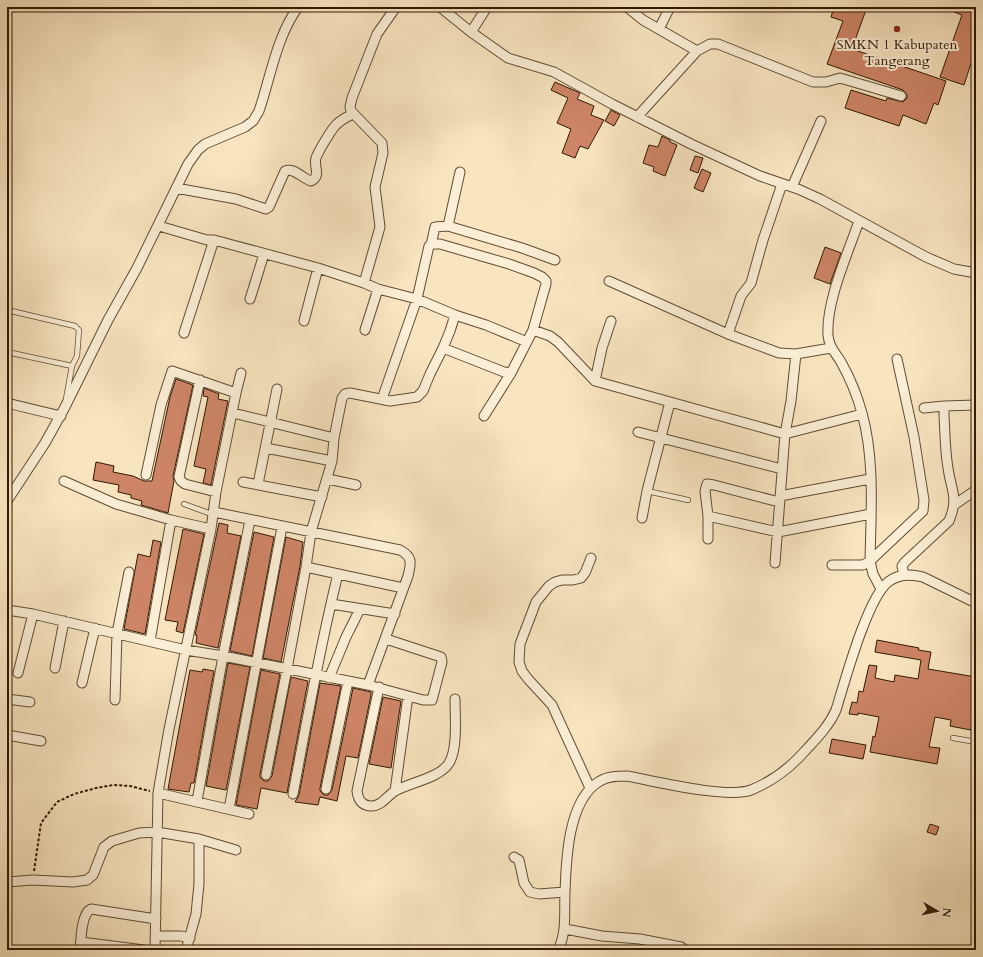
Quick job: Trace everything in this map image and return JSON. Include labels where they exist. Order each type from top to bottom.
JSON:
[{"type":"street","points":[[7,501],[61,416],[108,320],[159,226],[188,164],[198,150],[205,144],[245,127],[260,111],[280,39],[287,23],[298,7]]},
{"type":"street","points":[[364,283],[380,227],[376,187],[383,153],[382,142],[353,114],[350,107],[352,98],[377,34],[396,7]]},
{"type":"street","points":[[440,7],[471,32],[508,58],[554,72],[637,117],[691,144],[760,176],[820,199],[926,257],[954,270],[976,272]]},
{"type":"street","points":[[471,32],[487,7]]},
{"type":"street","points":[[627,7],[643,20],[697,51]]},
{"type":"street","points":[[659,29],[670,7]]},
{"type":"street","points":[[637,117],[697,51],[710,44],[718,44],[813,82],[826,82],[840,78],[901,96]]},
{"type":"street","points":[[176,188],[236,199],[266,209],[269,207],[286,171],[289,169],[306,179],[311,181],[314,179],[317,175],[315,159],[335,126],[353,114]]},
{"type":"street","points":[[792,187],[821,121]]},
{"type":"street","points":[[448,226],[460,172]]},
{"type":"street","points":[[728,334],[740,296],[751,283],[763,240],[782,184]]},
{"type":"street","points":[[859,221],[834,293],[828,335],[831,348],[855,390],[862,414],[869,457],[871,514],[870,561],[873,574],[881,589]]},
{"type":"street","points":[[159,226],[207,240],[214,240],[318,268],[378,289],[417,299],[527,342]]},
{"type":"street","points":[[382,399],[417,299],[428,246],[431,245],[435,227],[448,226],[522,248],[555,260]]},
{"type":"street","points":[[184,333],[214,240]]},
{"type":"street","points":[[431,245],[440,244],[509,264],[534,273],[546,281],[533,330],[510,373],[484,416]]},
{"type":"street","points":[[250,299],[264,254]]},
{"type":"street","points":[[304,321],[318,268]]},
{"type":"street","points":[[609,281],[728,334],[779,353],[796,354],[831,348]]},
{"type":"street","points":[[366,330],[378,289]]},
{"type":"street","points":[[266,775],[306,567],[311,532],[328,479],[341,403],[345,394],[350,393],[390,401],[420,396],[450,331],[455,315]]},
{"type":"street","points":[[595,381],[602,348],[611,321]]},
{"type":"street","points":[[533,330],[550,336],[558,342],[595,381],[784,434],[862,414]]},
{"type":"street","points":[[442,348],[510,373]]},
{"type":"street","points":[[775,563],[784,434],[791,401],[796,354]]},
{"type":"street","points":[[832,565],[863,565],[870,561],[923,511],[924,500],[914,436],[896,359]]},
{"type":"street","points":[[146,475],[161,405],[172,371],[236,393]]},
{"type":"street","points":[[155,950],[158,793],[214,514],[216,492],[236,393],[242,373]]},
{"type":"street","points":[[200,380],[180,477],[181,481],[185,484],[216,492]]},
{"type":"street","points":[[258,484],[277,389]]},
{"type":"street","points":[[642,518],[660,437],[670,402]]},
{"type":"street","points":[[7,403],[61,416]]},
{"type":"street","points":[[924,408],[976,405]]},
{"type":"street","points":[[904,575],[902,566],[904,562],[949,521],[953,512],[954,495],[948,470],[944,406]]},
{"type":"street","points":[[233,413],[334,438]]},
{"type":"street","points":[[638,432],[782,469]]},
{"type":"street","points":[[266,448],[332,461]]},
{"type":"street","points":[[708,539],[708,516],[705,491],[707,484],[780,499],[870,478]]},
{"type":"street","points":[[328,479],[356,485]]},
{"type":"street","points":[[64,481],[116,504],[171,520],[211,529]]},
{"type":"street","points":[[242,482],[322,497]]},
{"type":"street","points":[[954,505],[976,490]]},
{"type":"street","points":[[214,514],[400,550],[406,554],[410,559],[410,567],[395,614],[368,685]]},
{"type":"street","points":[[708,516],[778,532],[871,514]]},
{"type":"street","points":[[150,641],[171,520]]},
{"type":"street","points":[[197,801],[223,656],[250,520]]},
{"type":"street","points":[[230,809],[282,527]]},
{"type":"street","points":[[590,788],[552,705],[528,679],[519,662],[520,644],[536,602],[549,586],[555,582],[581,578],[585,573],[591,558]]},
{"type":"street","points":[[306,567],[403,588]]},
{"type":"street","points":[[114,700],[117,633],[129,572]]},
{"type":"street","points":[[293,794],[316,675],[338,574]]},
{"type":"street","points":[[558,950],[562,942],[565,929],[565,892],[571,833],[576,812],[590,788],[601,781],[614,776],[627,776],[718,792],[750,790],[774,778],[794,764],[831,722],[869,611],[881,589],[892,579],[904,575],[923,577],[976,603]]},
{"type":"street","points":[[331,604],[395,614]]},
{"type":"street","points":[[329,678],[346,637],[360,609]]},
{"type":"street","points":[[7,610],[33,614],[186,650],[256,662],[379,687],[423,700],[432,700],[442,659],[438,656],[386,639]]},
{"type":"street","points":[[18,673],[33,614]]},
{"type":"street","points":[[55,668],[64,622]]},
{"type":"street","points":[[82,683],[95,628]]},
{"type":"street","points":[[326,789],[348,681]]},
{"type":"street","points":[[379,687],[357,791],[358,799],[363,804],[370,806],[380,804],[395,791],[442,771],[449,764],[453,755],[455,699]]},
{"type":"street","points":[[395,791],[408,696]]},
{"type":"street","points":[[7,699],[30,702]]},
{"type":"street","points":[[7,735],[40,741]]},
{"type":"street","points":[[158,793],[249,814]]},
{"type":"street","points":[[7,882],[33,880],[73,882],[87,880],[93,874],[104,847],[112,841],[139,833],[157,832],[199,839],[236,850]]},
{"type":"street","points":[[186,950],[196,914],[199,884],[199,839]]},
{"type":"street","points":[[514,857],[518,860],[524,882],[530,892],[539,894],[565,892]]},
{"type":"street","points":[[144,950],[81,946],[81,932],[86,913],[91,909],[156,919]]},
{"type":"street","points":[[565,929],[602,936],[640,939],[681,947],[685,950]]},
{"type":"street","points":[[156,936],[181,936],[190,938]]},
{"type":"lane","points":[[7,310],[75,326],[79,330],[80,335],[77,356],[72,366],[66,392],[65,407]]},
{"type":"lane","points":[[7,352],[72,366]]},
{"type":"lane","points":[[647,491],[688,500]]},
{"type":"lane","points":[[184,504],[214,514]]},
{"type":"lane","points":[[953,738],[976,742]]},
{"type":"path","points":[[33,880],[41,823],[57,802],[74,794],[113,785],[130,786],[158,793]]},
{"type":"building","points":[[834,7],[867,7],[852,49],[946,81],[938,105],[934,103],[926,124],[903,115],[899,126],[845,108],[851,90],[886,101],[887,98],[903,102],[907,98],[907,95],[903,90],[827,64],[843,21],[831,17]]},
{"type":"building","points":[[944,7],[976,7],[976,48],[964,85],[940,77],[962,15]]},
{"type":"building","points":[[555,82],[580,93],[577,99],[594,106],[591,115],[604,120],[588,149],[580,146],[575,158],[562,153],[571,129],[557,123],[568,98],[551,90]]},
{"type":"building","points":[[611,110],[620,115],[614,126],[605,121]]},
{"type":"building","points":[[662,136],[677,145],[665,176],[653,171],[654,167],[643,163],[649,145],[658,147]]},
{"type":"building","points":[[695,156],[703,158],[698,173],[690,170]]},
{"type":"building","points":[[702,169],[711,173],[703,192],[694,188]]},
{"type":"building","points":[[825,247],[841,253],[830,284],[814,278]]},
{"type":"building","points":[[176,379],[193,385],[173,476],[174,481],[168,513],[141,505],[142,501],[131,498],[131,495],[118,492],[119,485],[93,480],[96,462],[114,466],[113,472],[133,476],[144,481],[152,481],[170,397]]},
{"type":"building","points":[[204,388],[219,394],[218,399],[228,401],[211,485],[203,483],[206,469],[194,466],[208,397],[203,396]]},
{"type":"building","points":[[219,523],[228,525],[227,533],[241,536],[218,648],[196,643],[197,635],[195,635]]},
{"type":"building","points":[[183,529],[204,534],[183,633],[176,631],[178,622],[165,620]]},
{"type":"building","points":[[254,532],[274,537],[252,656],[230,651]]},
{"type":"building","points":[[286,537],[303,542],[300,566],[281,662],[263,658]]},
{"type":"building","points":[[153,540],[161,542],[145,634],[124,629],[138,554],[150,557]]},
{"type":"building","points":[[877,640],[919,648],[918,650],[931,652],[928,669],[976,677],[976,731],[950,726],[951,720],[935,717],[929,747],[940,748],[937,764],[870,752],[879,717],[858,713],[858,715],[849,714],[852,702],[857,703],[859,691],[863,692],[869,665],[877,666],[875,678],[894,682],[895,675],[918,679],[921,660],[875,652]]},
{"type":"building","points":[[228,663],[250,667],[226,790],[206,786]]},
{"type":"building","points":[[203,669],[214,671],[194,783],[191,783],[189,792],[168,789],[190,670],[202,672]]},
{"type":"building","points":[[261,670],[280,674],[260,774],[260,777],[264,781],[268,781],[272,776],[291,677],[308,681],[287,793],[261,788],[257,809],[236,805]]},
{"type":"building","points":[[320,683],[341,686],[320,788],[320,791],[324,795],[328,795],[332,790],[353,688],[371,692],[371,695],[358,758],[346,756],[337,801],[320,797],[318,805],[295,802],[299,795]]},
{"type":"building","points":[[383,697],[401,701],[391,768],[369,764]]},
{"type":"building","points":[[832,739],[866,745],[863,759],[829,753]]},
{"type":"building","points":[[930,824],[939,827],[936,835],[927,832]]},
{"type":"place","name":"SMKN 1 Kabupaten Tangerang","points":[[897,29]]}]
